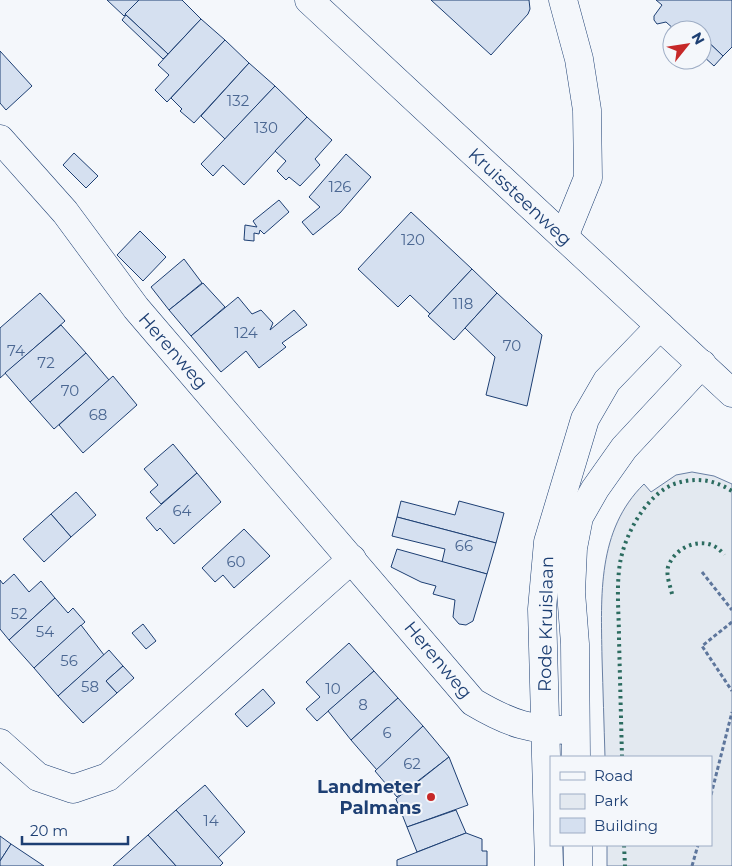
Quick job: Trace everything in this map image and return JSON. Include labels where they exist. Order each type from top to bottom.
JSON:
[{"type":"main road","name":"Kruissteenweg","points":[[309,0],[732,393]]},
{"type":"main road","points":[[563,0],[579,59],[587,110],[588,178],[564,237]]},
{"type":"main road","name":"Herenweg","points":[[0,139],[65,212],[136,308],[473,702],[499,717],[544,731],[575,730]]},
{"type":"main road","name":"Rode Kruislaan","points":[[548,866],[542,609],[560,545],[585,420],[607,380],[660,326]]},
{"type":"main road","name":"Rode Kruislaan","points":[[576,756],[571,592],[560,545],[579,517],[595,488],[624,448],[702,364]]},
{"type":"main road","points":[[0,743],[38,777],[73,789],[108,777],[352,560]]},
{"type":"main road","points":[[578,846],[578,866]]},
{"type":"path","points":[[702,572],[732,610]]},
{"type":"path","points":[[732,622],[702,646],[732,691]]},
{"type":"path","points":[[712,790],[732,712]]},
{"type":"path","points":[[692,866],[698,846]]},
{"type":"green space","points":[[692,472],[714,476],[732,484],[732,866],[607,866],[607,846],[712,846],[712,756],[605,756],[602,588],[610,543],[617,522],[629,502],[644,484],[651,492],[676,475]]},
{"type":"building","points":[[107,0],[139,0],[124,16]]},
{"type":"building","points":[[139,0],[182,0],[201,19],[168,54],[125,14]]},
{"type":"building","points":[[431,0],[529,0],[530,9],[528,14],[491,55]]},
{"type":"building","points":[[656,0],[732,0],[732,47],[723,56],[712,46],[712,20],[662,20],[662,23],[657,24],[654,16],[662,5]]},
{"type":"building","points":[[126,15],[168,54],[163,59],[122,20]]},
{"type":"building","points":[[201,19],[225,40],[167,102],[155,90],[169,75],[158,65]]},
{"type":"building","points":[[225,40],[249,63],[194,123],[180,111],[182,109],[171,98]]},
{"type":"building","points":[[712,46],[723,56],[714,66],[712,64]]},
{"type":"building","points":[[0,51],[32,86],[6,110],[0,103]]},
{"type":"building","points":[[249,63],[275,86],[225,139],[201,116]]},
{"type":"building","points":[[275,86],[307,117],[244,185],[223,165],[213,176],[201,164]]},
{"type":"building","points":[[307,117],[332,140],[315,159],[320,165],[300,186],[289,177],[286,180],[277,171],[286,161],[275,151]]},
{"type":"building","points":[[74,153],[98,176],[86,188],[63,165]]},
{"type":"building","points":[[346,154],[371,177],[340,213],[313,235],[302,222],[320,207],[309,197]]},
{"type":"building","points":[[279,200],[289,212],[264,234],[260,230],[259,234],[254,233],[254,241],[244,240],[245,225],[257,227],[253,221]]},
{"type":"building","points":[[411,212],[472,269],[430,314],[410,295],[398,307],[358,269]]},
{"type":"building","points":[[140,231],[166,257],[143,281],[117,255]]},
{"type":"building","points":[[184,259],[202,283],[169,310],[151,287]]},
{"type":"building","points":[[472,269],[497,293],[454,340],[428,316]]},
{"type":"building","points":[[203,283],[225,307],[191,336],[169,310]]},
{"type":"building","points":[[40,293],[65,321],[0,378],[0,328]]},
{"type":"building","points":[[497,293],[542,335],[527,406],[486,395],[495,357],[465,328]]},
{"type":"building","points":[[238,297],[252,314],[261,310],[273,323],[270,330],[294,310],[307,325],[282,343],[286,347],[259,368],[246,351],[221,372],[191,336]]},
{"type":"building","points":[[61,325],[86,353],[30,402],[5,373]]},
{"type":"building","points":[[86,353],[109,380],[54,429],[30,402]]},
{"type":"building","points":[[113,376],[137,405],[83,453],[59,425]]},
{"type":"building","points":[[173,444],[197,473],[161,504],[150,492],[158,485],[144,469]]},
{"type":"building","points":[[197,473],[221,502],[174,544],[160,528],[157,531],[146,518]]},
{"type":"building","points":[[76,492],[96,515],[71,537],[51,514]]},
{"type":"building","points":[[401,501],[455,515],[459,501],[504,513],[496,543],[397,517]]},
{"type":"building","points":[[51,514],[71,537],[44,562],[23,539]]},
{"type":"building","points":[[397,517],[496,543],[487,574],[442,562],[445,549],[392,536]]},
{"type":"building","points":[[244,529],[270,556],[234,588],[223,575],[215,582],[202,568]]},
{"type":"building","points":[[397,549],[487,574],[473,621],[466,625],[459,624],[453,617],[455,600],[433,594],[436,586],[421,582],[391,567]]},
{"type":"building","points":[[14,574],[29,592],[41,581],[55,598],[9,640],[0,629],[0,580],[3,584]]},
{"type":"building","points":[[55,598],[68,613],[73,608],[85,622],[34,668],[9,640]]},
{"type":"building","points":[[143,624],[156,641],[146,649],[132,633]]},
{"type":"building","points":[[81,625],[104,655],[58,696],[34,668]]},
{"type":"building","points":[[349,643],[374,671],[317,721],[306,709],[320,697],[306,682]]},
{"type":"building","points":[[109,650],[123,666],[106,681],[117,693],[83,723],[58,696]]},
{"type":"building","points":[[123,666],[134,678],[117,693],[106,681]]},
{"type":"building","points":[[374,671],[398,698],[351,740],[328,711]]},
{"type":"building","points":[[263,689],[275,703],[247,727],[235,714]]},
{"type":"building","points":[[398,698],[423,726],[377,770],[351,740]]},
{"type":"building","points":[[423,726],[449,757],[397,797],[375,771]]},
{"type":"building","points":[[449,757],[468,805],[407,827],[396,799]]},
{"type":"building","points":[[205,785],[245,832],[218,858],[176,810]]},
{"type":"building","points":[[176,810],[223,863],[220,866],[176,866],[148,835]]},
{"type":"building","points":[[456,810],[466,833],[417,852],[407,827]]},
{"type":"building","points":[[466,833],[482,839],[482,851],[487,851],[487,866],[397,866],[397,860]]},
{"type":"building","points":[[148,835],[176,866],[113,866]]},
{"type":"building","points":[[0,836],[11,844],[0,861]]},
{"type":"building","points":[[11,844],[44,866],[0,866],[0,861]]},
{"type":"hedge","points":[[622,756],[618,591],[620,563],[627,540],[638,517],[646,506],[664,489],[674,484],[689,480],[704,480],[732,491]]},
{"type":"hedge","points":[[672,594],[668,567],[678,552],[686,547],[702,543],[718,549],[724,555]]},
{"type":"hedge","points":[[624,846],[625,866]]},
{"type":"place","name":"Landmeter Palmans","points":[[431,797]]}]
